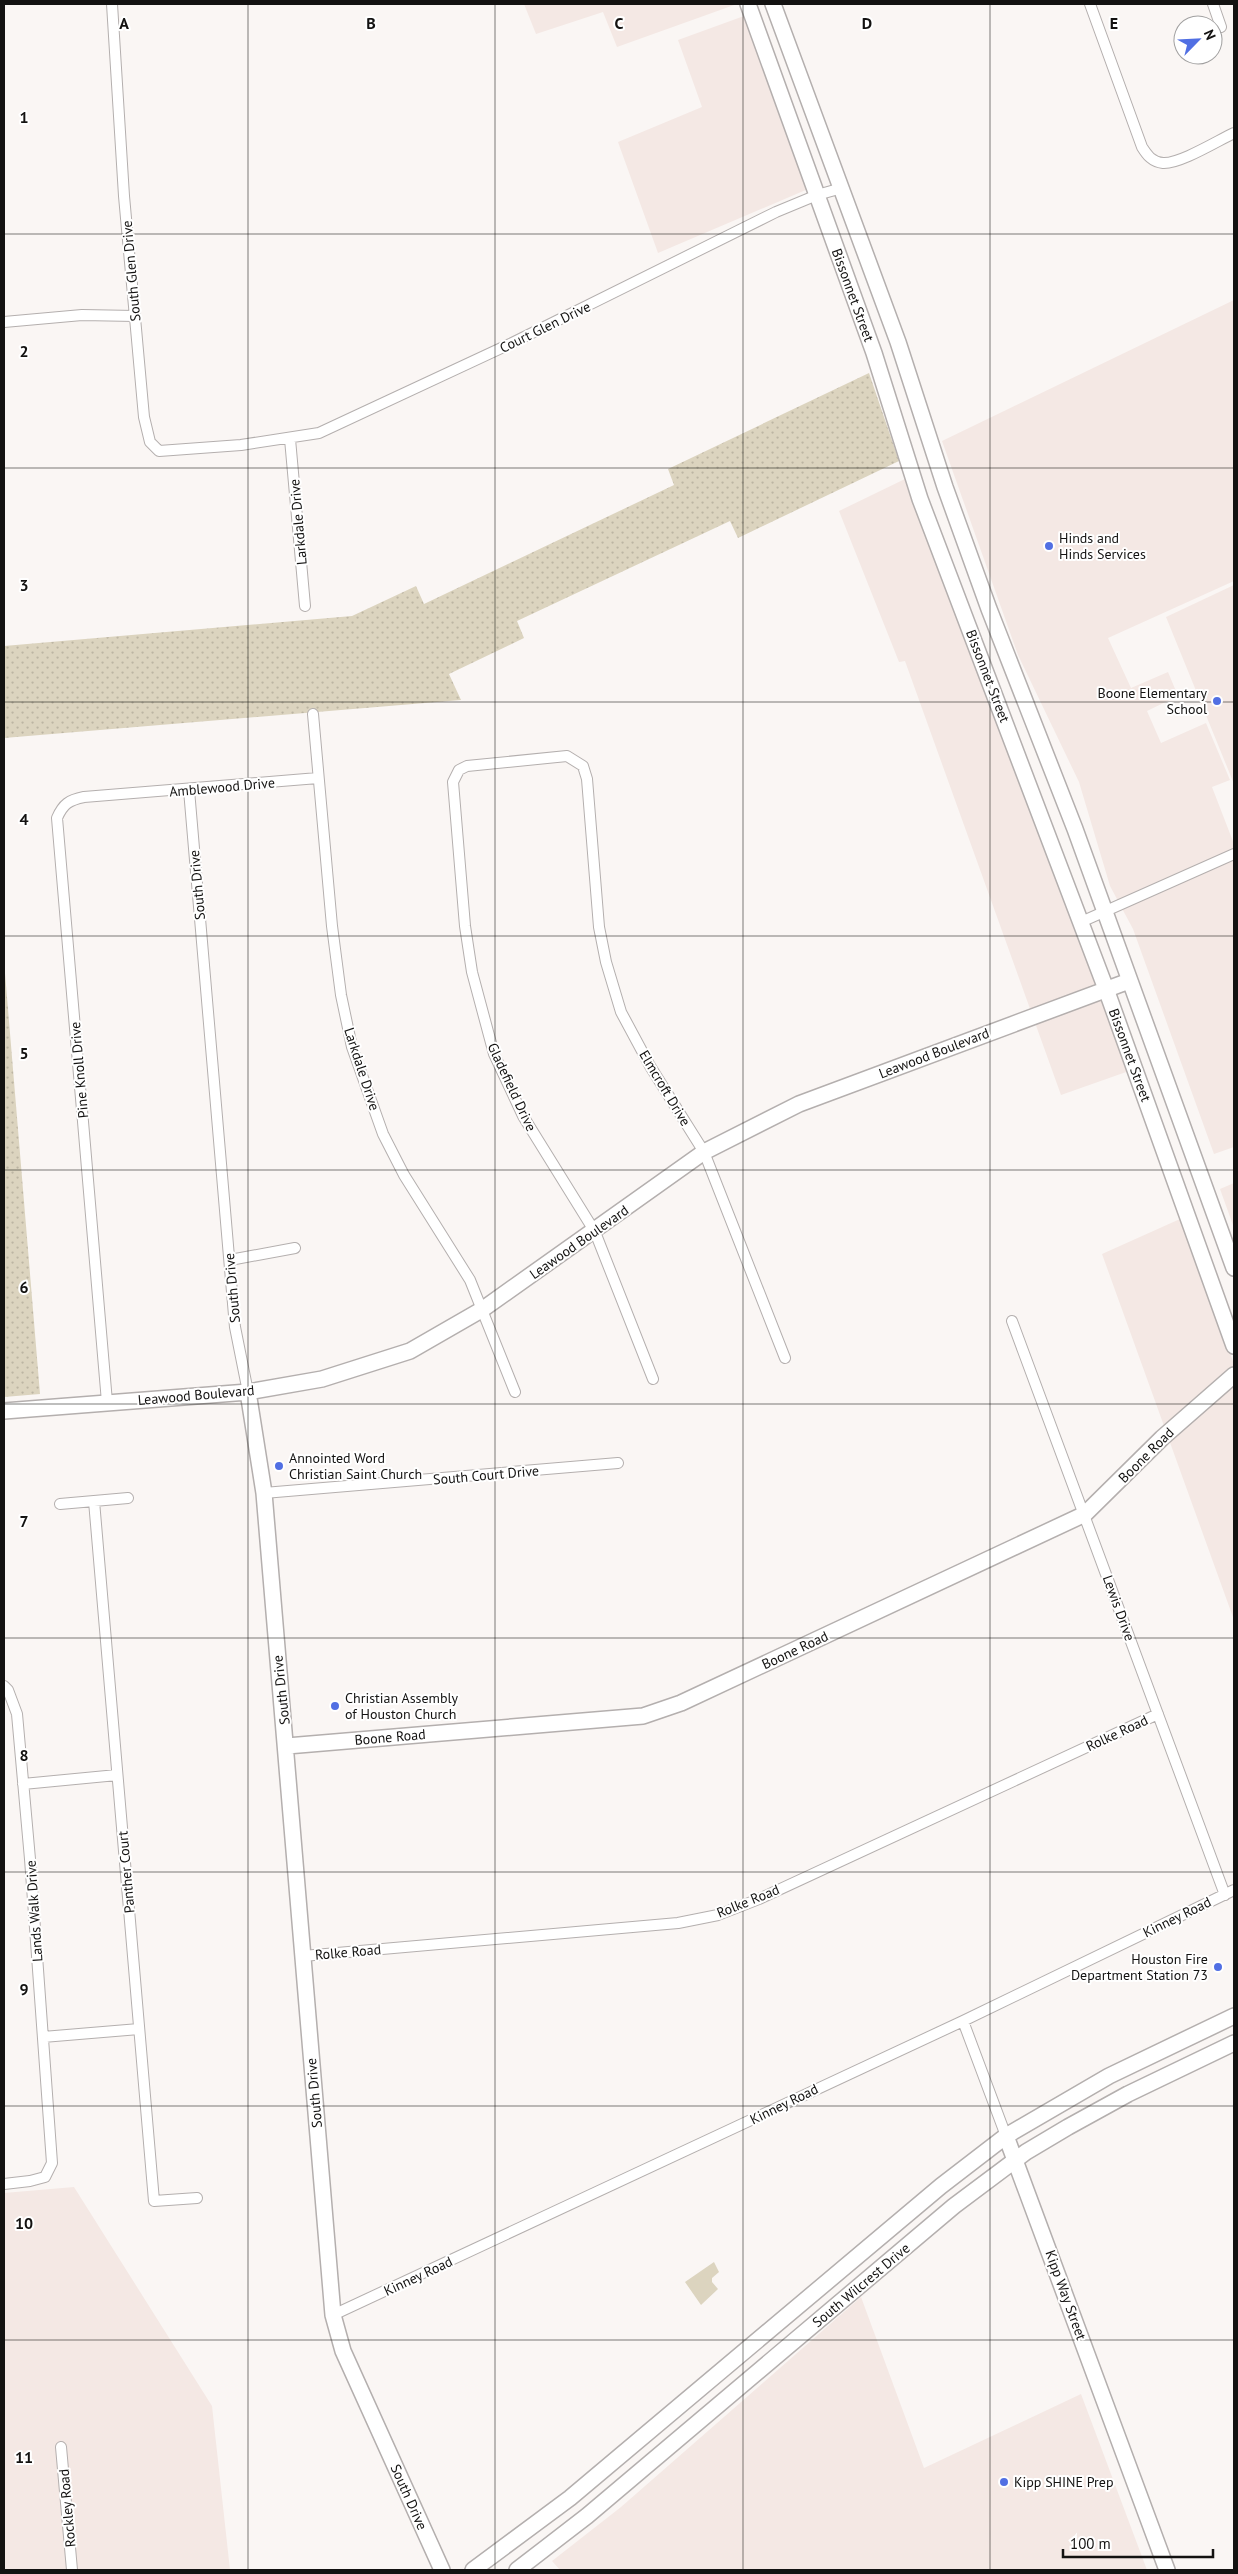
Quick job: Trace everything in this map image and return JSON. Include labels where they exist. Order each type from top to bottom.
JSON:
[{"type":"main road","name":"Bissonnet Street","points":[[773,4],[898,342],[945,487],[989,609],[1040,737],[1234,1268]]},
{"type":"main road","name":"Bissonnet Street","points":[[751,5],[874,353],[920,499],[1106,989],[1234,1346]]},
{"type":"main road","points":[[1016,748],[1040,737]]},
{"type":"main road","name":"Leawood Boulevard","points":[[4,1411],[248,1392],[322,1379],[410,1351],[483,1309],[594,1232],[704,1152],[799,1104],[1129,980]]},
{"type":"main road","name":"Boone Road","points":[[287,1746],[644,1716],[681,1703],[1085,1514],[1162,1438],[1234,1375]]},
{"type":"main road","name":"South Drive","points":[[248,1392],[264,1493],[287,1746],[333,2316],[343,2351],[442,2570]]},
{"type":"main road","name":"South Wilcrest Drive","points":[[474,2570],[570,2498],[941,2186],[1006,2136],[1109,2076],[1234,2016]]},
{"type":"main road","name":"South Wilcrest Drive","points":[[517,2570],[587,2516],[954,2206],[1015,2160],[1108,2104],[1234,2043]]},
{"type":"main road","name":"Kipp Way Street","points":[[1006,2136],[1167,2570]]},
{"type":"main road","points":[[781,2321],[797,2338]]},
{"type":"main road","points":[[675,2410],[691,2427]]},
{"type":"main road","points":[[570,2498],[587,2516]]},
{"type":"street","name":"South Glen Drive","points":[[112,4],[124,196],[145,427],[150,442],[159,451],[241,445]]},
{"type":"street","points":[[1090,4],[1142,147],[1150,158],[1163,163],[1177,160],[1234,133]]},
{"type":"street","name":"Court Glen Drive","points":[[241,445],[290,439],[319,433],[510,344],[776,212],[817,195],[842,188]]},
{"type":"street","points":[[4,322],[82,315],[135,316]]},
{"type":"street","name":"Larkdale Drive","points":[[290,439],[305,606]]},
{"type":"street","name":"Larkdale Drive","points":[[314,714],[318,778],[341,995],[352,1047],[383,1134],[404,1175],[470,1280],[515,1392]]},
{"type":"street","name":"Elmcroft Drive","points":[[457,829],[453,782],[459,770],[467,766],[567,756],[583,766],[589,806],[599,927],[606,962],[621,1012],[650,1066],[704,1152],[785,1358]]},
{"type":"street","name":"Amblewood Drive","points":[[126,794],[318,778]]},
{"type":"street","name":"South Drive","points":[[189,790],[235,1327],[248,1392]]},
{"type":"street","name":"Pine Knoll Drive","points":[[107,1402],[57,818],[62,805],[72,800],[126,794]]},
{"type":"street","name":"Gladefield Drive","points":[[457,829],[465,926],[472,972],[494,1054],[523,1116],[594,1232],[653,1379]]},
{"type":"street","points":[[1081,922],[1234,854]]},
{"type":"street","points":[[230,1260],[295,1248]]},
{"type":"street","name":"Lewis Drive","points":[[1012,1321],[1158,1714],[1229,1892]]},
{"type":"street","name":"South Court Drive","points":[[264,1493],[618,1463]]},
{"type":"street","points":[[60,1504],[128,1498]]},
{"type":"street","name":"Panther Court","points":[[94,1501],[154,2201],[196,2198]]},
{"type":"street","name":"Lands Walk Drive","points":[[4,2184],[30,2181],[45,2176],[52,2163],[23,1784],[16,1714],[6,1688]]},
{"type":"street","name":"Rolke Road","points":[[303,1956],[678,1923],[718,1915],[768,1895],[1158,1714]]},
{"type":"street","points":[[23,1784],[117,1775]]},
{"type":"street","name":"Kinney Road","points":[[333,2316],[963,2021],[1229,1892]]},
{"type":"street","name":"Kipp Way Street","points":[[963,2021],[1006,2136]]},
{"type":"street","points":[[43,2037],[139,2029]]},
{"type":"street","name":"Rockley Road","points":[[61,2447],[72,2570]]},
{"type":"shaded area","points":[[524,4],[737,4],[617,47],[603,12],[536,34]]},
{"type":"shaded area","points":[[744,16],[808,189],[658,253],[618,142],[702,107],[678,40]]},
{"type":"shaded area","points":[[1234,300],[1234,581],[1108,638],[1131,688],[1168,672],[1178,696],[1147,711],[1161,743],[1206,723],[1230,780],[1212,787],[1234,844],[1234,1147],[1214,1154],[1133,929],[1110,886],[1079,782],[1018,655],[942,441]]},
{"type":"shaded area","points":[[869,373],[899,461],[738,538],[730,521],[517,621],[524,638],[449,674],[461,700],[4,738],[4,646],[352,616],[416,586],[424,604],[674,485],[668,469]]},
{"type":"shaded area","points":[[907,478],[1129,1071],[1061,1095],[905,661],[899,662],[839,511]]},
{"type":"shaded area","name":"Boone Elementary School","points":[[1234,585],[1234,784],[1166,617]]},
{"type":"shaded area","points":[[4,961],[40,1394],[4,1397]]},
{"type":"shaded area","points":[[1234,1183],[1234,1228],[1220,1189]]},
{"type":"shaded area","points":[[1180,1219],[1234,1364],[1234,1620],[1102,1254]]},
{"type":"shaded area","points":[[74,2187],[212,2406],[230,2570],[4,2570],[4,2193]]},
{"type":"shaded area","points":[[714,2262],[719,2272],[712,2278],[712,2282],[718,2289],[701,2305],[685,2282]]},
{"type":"shaded area","points":[[861,2297],[924,2468],[1081,2394],[1147,2570],[560,2570],[552,2561],[621,2507]]},
{"type":"place","name":"Hinds and Hinds Services","points":[[1049,546]]},
{"type":"place","name":"Boone Elementary School","points":[[1217,701]]},
{"type":"place","name":"Annointed Word Christian Saint Church","points":[[279,1466]]},
{"type":"place","name":"Christian Assembly of Houston Church","points":[[335,1706]]},
{"type":"place","name":"Houston Fire Department Station 73","points":[[1218,1967]]},
{"type":"place","name":"Kipp SHINE Prep","points":[[1004,2482]]}]
